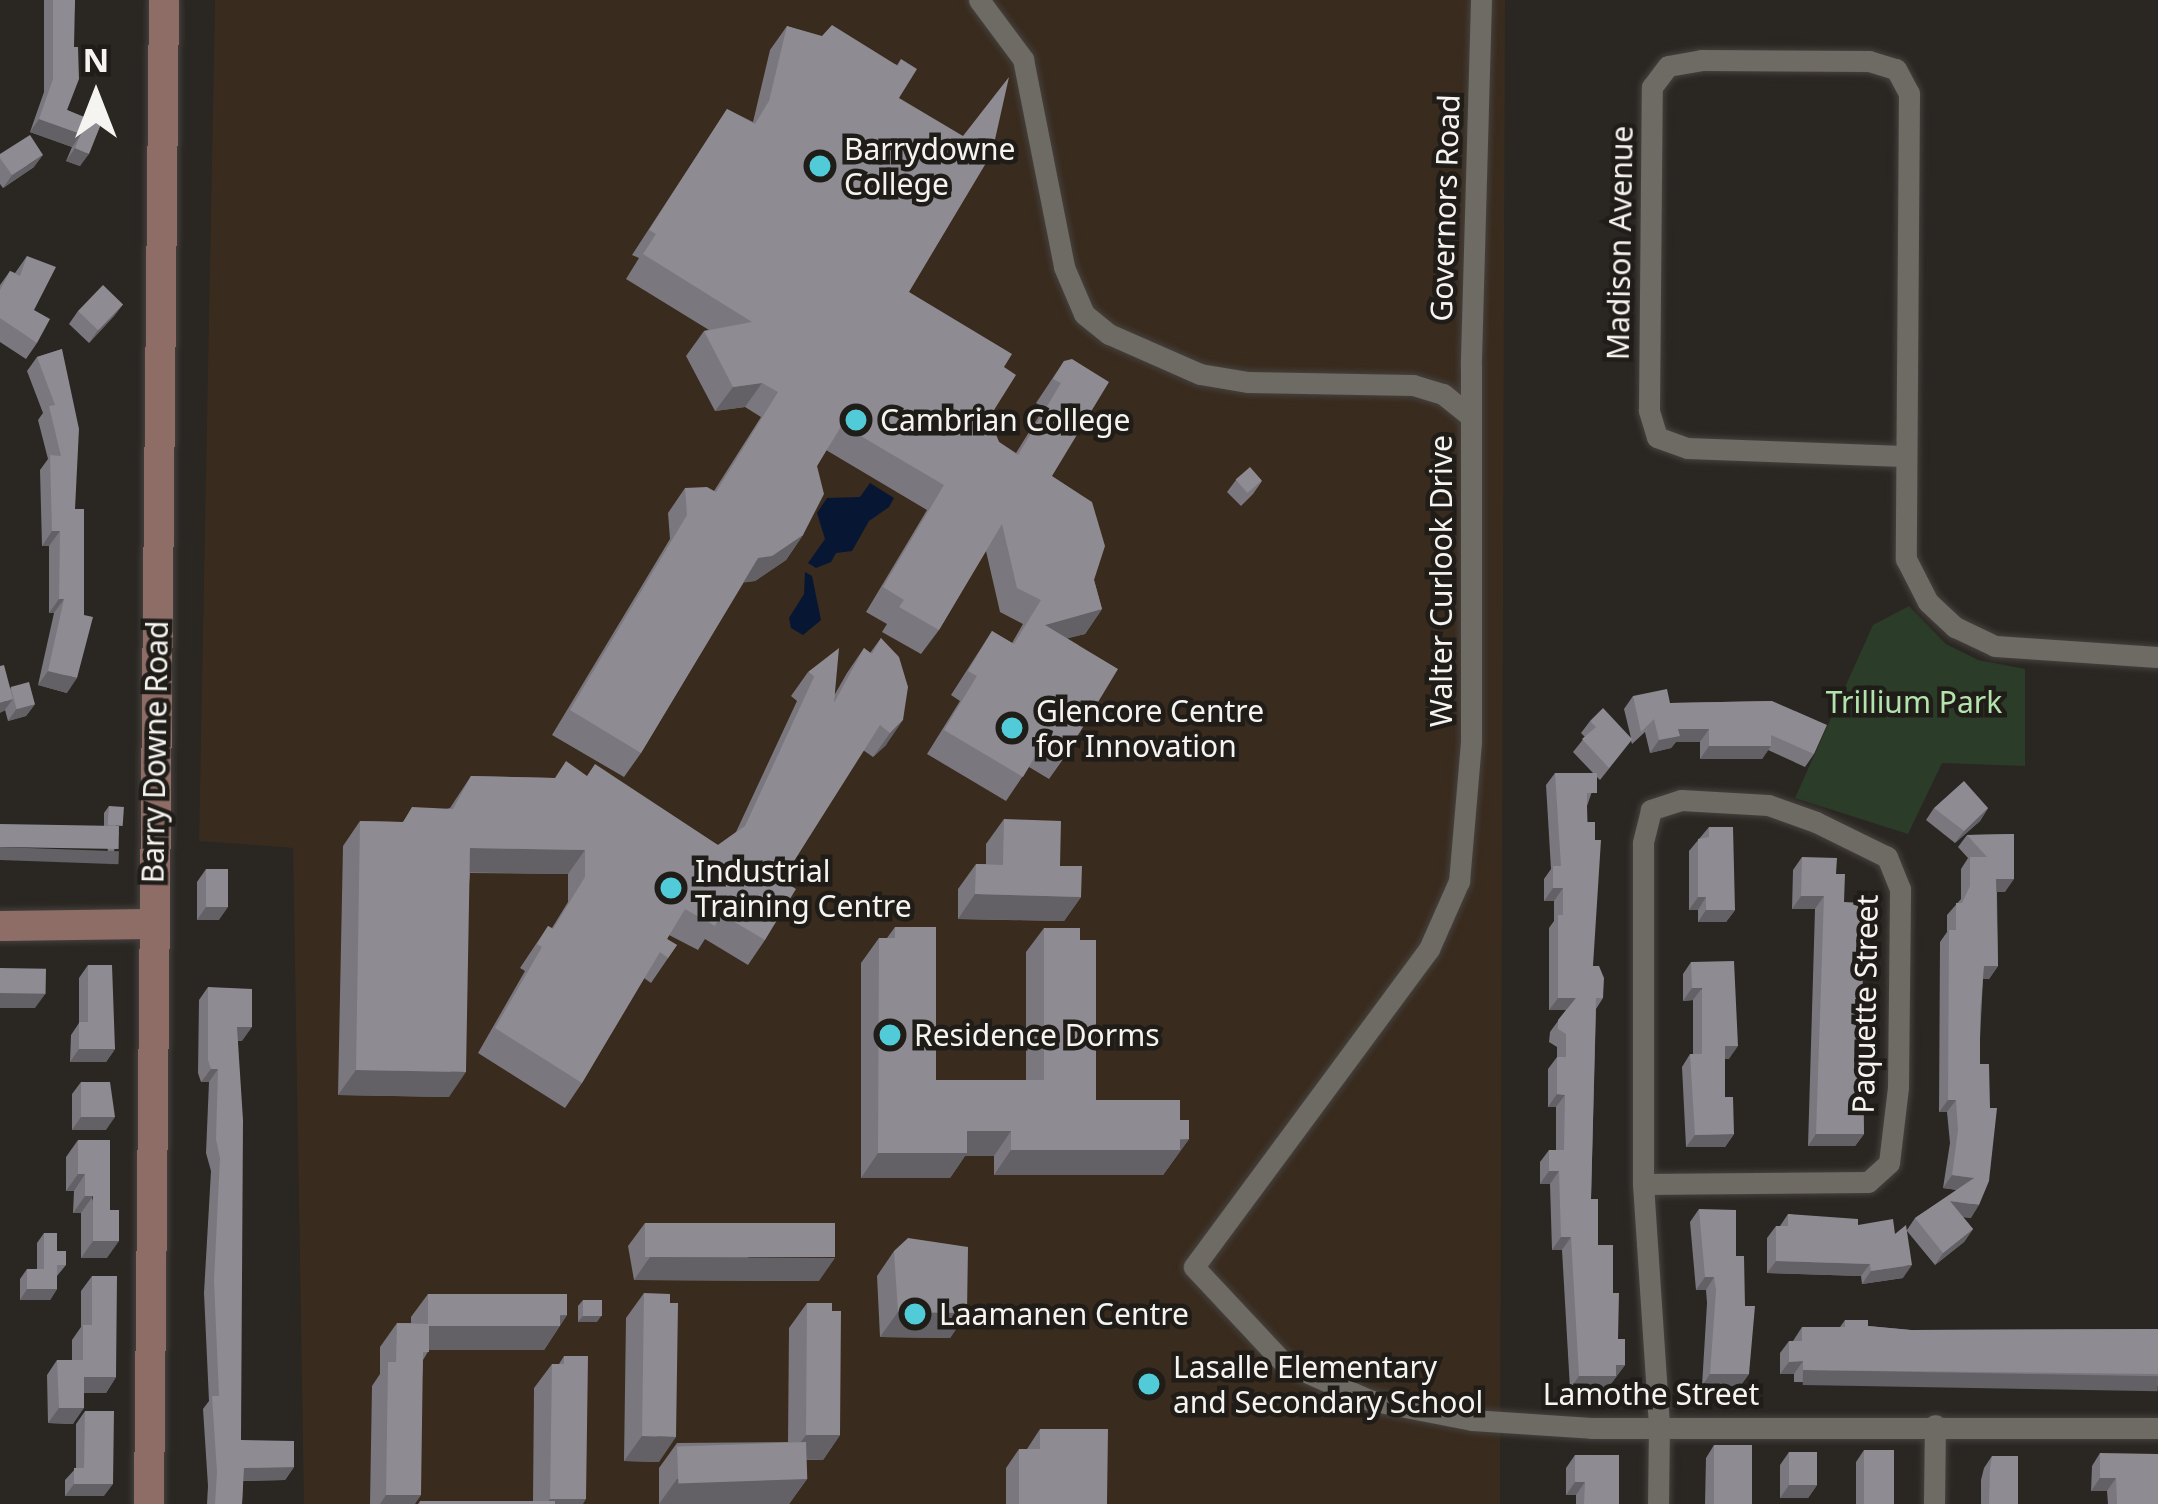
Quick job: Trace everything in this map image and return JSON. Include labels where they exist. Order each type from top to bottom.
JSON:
[{"type":"main road","name":"Barry Downe Road","points":[[148,1504],[164,0]]},
{"type":"main road","points":[[0,926],[151,924]]},
{"type":"street","name":"Walter Curlook Drive","points":[[979,0],[1023,59],[1064,267],[1084,314],[1108,334],[1200,374],[1249,382],[1413,385],[1443,394],[1471,417],[1471,742],[1459,881],[1429,949],[1194,1267]]},
{"type":"street","name":"Governors Road","points":[[1471,417],[1481,0]]},
{"type":"street","name":"Madison Avenue","points":[[1904,456],[1687,448],[1657,437],[1649,410],[1652,88],[1668,66],[1701,60],[1868,61],[1895,69],[1909,93],[1906,559],[1928,602],[1955,627],[1995,646],[2158,657]]},
{"type":"street","name":"Paquette Street","points":[[1643,1184],[1868,1182],[1889,1163],[1898,1087],[1900,889],[1887,857],[1768,805],[1681,800],[1651,810],[1643,843],[1643,1184],[1659,1425],[1658,1504]]},
{"type":"street","name":"Lamothe Street","points":[[1194,1267],[1283,1362],[1369,1400],[1472,1420],[1591,1428],[2158,1428]]},
{"type":"street","points":[[1934,1504],[1935,1425]]},
{"type":"shaded area","name":"Cambrian College","points":[[215,0],[1505,0],[1500,1504],[304,1504],[293,848],[199,841]]},
{"type":"green space","name":"Trillium Park","points":[[1909,606],[1946,644],[1978,660],[2025,669],[2025,766],[1942,763],[1908,834],[1795,798],[1873,625]]},
{"type":"water","points":[[870,483],[894,498],[889,507],[869,521],[852,551],[836,553],[831,562],[816,568],[808,563],[825,539],[817,513],[827,498],[860,497]]},
{"type":"water","points":[[805,572],[812,576],[821,620],[803,635],[791,628],[789,618],[804,594]]},
{"type":"building","points":[[53,0],[75,0],[79,79],[67,110],[101,124],[89,154],[75,148],[81,134],[39,119],[53,79]]},
{"type":"building","points":[[832,25],[898,66],[901,59],[917,69],[899,98],[963,136],[1009,77],[992,153],[909,292],[1012,354],[1004,367],[1016,375],[989,418],[999,442],[1018,455],[1061,383],[1053,379],[1064,361],[1072,359],[1109,382],[1052,476],[1092,502],[1105,546],[1094,580],[1102,609],[1045,625],[1118,669],[1066,755],[1044,741],[1023,777],[944,730],[977,676],[968,671],[992,631],[1014,644],[1041,600],[1017,588],[1002,524],[939,630],[899,607],[904,600],[883,587],[944,485],[842,425],[817,466],[824,494],[803,535],[772,556],[758,558],[641,753],[570,710],[687,515],[685,488],[707,487],[716,492],[778,392],[762,383],[733,387],[704,331],[752,322],[643,254],[656,234],[649,230],[727,109],[755,124],[769,101],[787,26],[822,36]]},
{"type":"building","points":[[30,135],[43,155],[12,175],[0,154]]},
{"type":"building","points":[[27,256],[56,267],[34,310],[50,319],[37,343],[0,318],[0,290],[10,271],[20,276]]},
{"type":"building","points":[[103,285],[123,304],[98,330],[78,311]]},
{"type":"building","points":[[62,349],[79,429],[75,509],[84,509],[84,615],[93,617],[77,678],[48,671],[64,599],[59,599],[60,531],[52,531],[50,455],[61,456],[49,406],[55,405],[37,357]]},
{"type":"building","points":[[1250,467],[1262,481],[1247,493],[1236,479]]},
{"type":"building","name":"Industrial Training Centre","points":[[881,638],[899,657],[908,687],[903,720],[890,733],[880,725],[782,880],[796,889],[765,940],[721,914],[715,926],[685,909],[667,939],[677,945],[668,958],[660,952],[582,1083],[495,1028],[542,947],[537,944],[548,926],[553,929],[585,877],[585,850],[470,848],[466,1072],[356,1070],[360,821],[403,822],[412,807],[453,809],[471,776],[555,778],[566,761],[587,776],[595,764],[718,845],[745,826],[814,677],[808,672],[839,648],[834,703],[864,648],[872,654]]},
{"type":"building","points":[[4,665],[13,699],[0,703],[0,666]]},
{"type":"building","points":[[29,682],[35,704],[17,709],[11,687]]},
{"type":"building","points":[[1667,689],[1670,703],[1772,701],[1827,725],[1814,754],[1771,735],[1771,746],[1709,746],[1709,729],[1678,729],[1680,736],[1659,740],[1654,719],[1641,732],[1633,696]]},
{"type":"building","points":[[1603,708],[1632,739],[1609,768],[1582,739],[1596,727],[1590,721]]},
{"type":"building","points":[[1555,773],[1597,773],[1597,793],[1587,793],[1587,822],[1595,822],[1595,840],[1601,840],[1593,966],[1599,966],[1604,978],[1603,998],[1596,998],[1591,1199],[1598,1199],[1598,1245],[1613,1245],[1618,1339],[1625,1339],[1625,1365],[1616,1365],[1616,1376],[1579,1376],[1571,1237],[1561,1237],[1559,1171],[1549,1171],[1549,1150],[1564,1150],[1565,1095],[1557,1094],[1557,1057],[1566,1057],[1566,1034],[1558,1029],[1558,1020],[1576,998],[1558,998],[1558,915],[1563,915],[1563,888],[1553,888],[1553,866],[1561,866]]},
{"type":"building","points":[[1964,781],[1988,808],[1964,831],[1934,808]]},
{"type":"building","points":[[109,806],[124,807],[123,826],[108,825]]},
{"type":"building","points":[[1004,819],[1061,821],[1060,866],[1082,866],[1081,897],[975,894],[976,864],[1003,865]]},
{"type":"building","points":[[0,824],[119,826],[119,849],[0,847]]},
{"type":"building","points":[[1709,827],[1733,827],[1735,910],[1706,910],[1706,897],[1698,897],[1698,839],[1709,837]]},
{"type":"building","points":[[2014,834],[2014,879],[1996,879],[1998,966],[1984,966],[1980,1013],[1980,1064],[1989,1064],[1990,1108],[1997,1108],[1989,1181],[1979,1205],[1950,1201],[1973,1229],[1943,1253],[1915,1218],[1974,1178],[1952,1175],[1958,1130],[1956,1100],[1948,1100],[1949,930],[1956,930],[1956,903],[1962,903],[1970,886],[1970,857],[1987,857],[1967,835]]},
{"type":"building","points":[[1802,857],[1837,858],[1836,874],[1845,874],[1844,902],[1862,903],[1864,1134],[1816,1134],[1824,896],[1801,896]]},
{"type":"building","points":[[206,869],[228,869],[228,907],[206,907]]},
{"type":"building","points":[[895,927],[936,927],[936,1080],[1044,1080],[1044,928],[1080,928],[1080,940],[1096,940],[1096,1100],[1180,1100],[1180,1120],[1189,1120],[1189,1139],[1180,1139],[1180,1150],[1011,1150],[1011,1131],[967,1131],[967,1153],[878,1153],[879,938],[895,938]]},
{"type":"building","points":[[1734,961],[1738,1046],[1725,1046],[1725,1097],[1733,1097],[1734,1134],[1695,1135],[1690,1054],[1702,1054],[1702,988],[1692,988],[1691,962]]},
{"type":"building","points":[[88,965],[112,965],[115,1049],[79,1049],[79,1022],[88,1022]]},
{"type":"building","points":[[0,968],[46,969],[46,994],[0,993]]},
{"type":"building","points":[[208,987],[252,989],[252,1027],[237,1027],[243,1120],[241,1440],[294,1441],[294,1467],[244,1468],[242,1504],[215,1504],[212,1396],[219,1396],[214,1280],[220,1158],[218,1069],[211,1069],[208,1060]]},
{"type":"building","points":[[81,1082],[110,1082],[115,1117],[81,1117]]},
{"type":"building","points":[[78,1140],[110,1140],[110,1210],[119,1210],[119,1241],[93,1241],[93,1196],[85,1196],[85,1174],[78,1174]]},
{"type":"building","points":[[1699,1209],[1736,1210],[1736,1256],[1744,1256],[1745,1306],[1755,1306],[1749,1374],[1710,1374],[1716,1290],[1714,1277],[1705,1277]]},
{"type":"building","points":[[1788,1214],[1858,1219],[1858,1225],[1893,1219],[1895,1234],[1906,1225],[1912,1265],[1871,1271],[1870,1264],[1776,1261],[1776,1226],[1788,1226]]},
{"type":"building","points":[[645,1223],[835,1223],[835,1257],[645,1257]]},
{"type":"building","points":[[44,1233],[57,1233],[57,1251],[66,1251],[66,1265],[57,1265],[57,1289],[27,1289],[27,1269],[44,1269]]},
{"type":"building","points":[[908,1238],[968,1247],[967,1313],[898,1312],[894,1251]]},
{"type":"building","points":[[92,1276],[117,1276],[116,1377],[84,1377],[84,1408],[59,1408],[57,1360],[83,1360],[83,1325],[92,1325]]},
{"type":"building","points":[[644,1293],[670,1294],[670,1303],[678,1303],[676,1437],[642,1436]]},
{"type":"building","points":[[428,1294],[567,1294],[567,1315],[560,1315],[560,1326],[429,1326],[429,1352],[423,1352],[421,1495],[386,1495],[388,1362],[396,1362],[397,1323],[428,1324]]},
{"type":"building","points":[[583,1300],[602,1300],[602,1316],[583,1316]]},
{"type":"building","points":[[807,1303],[832,1303],[832,1311],[841,1311],[840,1435],[806,1435]]},
{"type":"building","points":[[1845,1320],[1911,1330],[2158,1329],[2158,1374],[1803,1370],[1803,1361],[1789,1362],[1789,1341],[1802,1341],[1802,1327],[1845,1327]]},
{"type":"building","points":[[564,1356],[588,1356],[586,1499],[550,1499],[552,1364],[564,1364]]},
{"type":"building","points":[[85,1411],[114,1411],[113,1484],[74,1484],[74,1468],[84,1468]]},
{"type":"building","points":[[1040,1429],[1108,1429],[1107,1504],[1019,1504],[1019,1449],[1040,1449]]},
{"type":"building","points":[[806,1442],[807,1479],[678,1483],[677,1447]]},
{"type":"building","points":[[1714,1445],[1752,1445],[1752,1504],[1714,1504]]},
{"type":"building","points":[[1864,1450],[1894,1450],[1894,1504],[1864,1504]]},
{"type":"building","points":[[1789,1452],[1817,1452],[1817,1485],[1789,1485]]},
{"type":"building","points":[[2100,1453],[2158,1454],[2158,1504],[2117,1504],[2116,1478],[2100,1478]]},
{"type":"building","points":[[1575,1455],[1619,1455],[1619,1504],[1584,1504],[1585,1482],[1575,1482]]},
{"type":"building","points":[[1992,1456],[2018,1456],[2018,1504],[1989,1504]]},
{"type":"building","points":[[420,1501],[555,1504],[420,1504]]},
{"type":"place","name":"Barrydowne College","points":[[820,166]]},
{"type":"place","name":"Cambrian College","points":[[856,420]]},
{"type":"place","name":"Glencore Centre for Innovation","points":[[1012,728]]},
{"type":"place","name":"Industrial Training Centre","points":[[671,888]]},
{"type":"place","name":"Residence Dorms","points":[[890,1035]]},
{"type":"place","name":"Laamanen Centre","points":[[915,1314]]},
{"type":"place","name":"Lasalle Elementary and Secondary School","points":[[1149,1384]]}]
